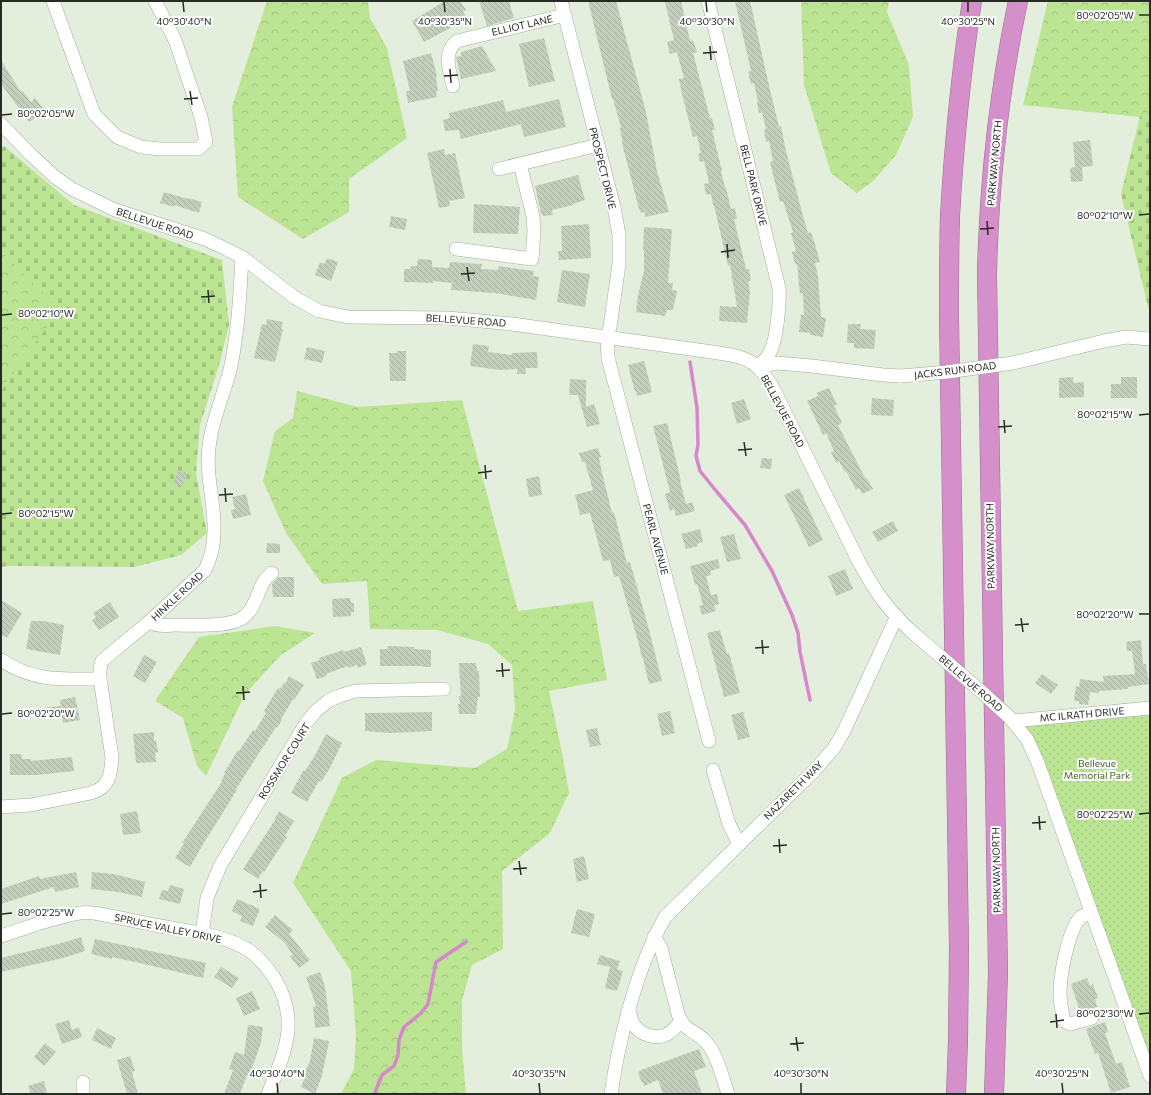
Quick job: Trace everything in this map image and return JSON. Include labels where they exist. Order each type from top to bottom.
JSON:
[{"type":"highway","points":[[956,1094],[959,1025],[959,947],[949,253],[950,216],[958,117],[972,1]]},
{"type":"highway","name":"PARKWAY NORTH","points":[[994,1094],[998,973],[987,274],[989,220],[997,126],[1005,68],[1018,1]]},
{"type":"street","points":[[53,1],[94,114],[117,137],[141,147],[160,149],[198,149],[206,142],[201,117],[175,40],[155,1]]},
{"type":"street","name":"PROSPECT DRIVE","points":[[561,1],[614,207],[619,235],[619,264],[610,327],[607,336]]},
{"type":"street","name":"BELL PARK DRIVE","points":[[708,1],[779,288],[773,344],[769,354],[758,366]]},
{"type":"street","name":"ELLIOT LANE","points":[[453,86],[448,59],[450,48],[457,41],[565,15]]},
{"type":"street","name":"BELLEVUE ROAD","points":[[1,124],[40,164],[72,189],[115,210],[205,239],[224,248],[242,258],[306,305],[319,311],[348,317],[367,318],[418,316],[458,318],[512,324],[607,336],[735,356],[748,360],[758,366],[768,379],[780,401],[869,580],[884,603],[896,618],[1011,718],[1027,739],[1038,763],[1150,1076]]},
{"type":"street","points":[[498,169],[598,145]]},
{"type":"street","points":[[456,249],[532,258],[534,231],[533,216],[520,164]]},
{"type":"street","name":"HINKLE ROAD","points":[[1,807],[31,805],[91,793],[98,790],[106,783],[111,768],[112,757],[100,678],[102,661],[197,579],[205,570],[210,560],[214,531],[208,471],[210,440],[230,370],[234,345],[242,258]]},
{"type":"street","name":"PEARL AVENUE","points":[[607,336],[608,358],[709,741]]},
{"type":"street","name":"JACKS RUN ROAD","points":[[758,366],[777,363],[900,376],[947,372],[1013,363],[1126,337],[1150,339]]},
{"type":"street","points":[[150,621],[158,625],[195,626],[225,624],[244,618],[251,610],[258,597],[261,584],[272,573]]},
{"type":"street","name":"NAZARETH WAY","points":[[610,1094],[616,1062],[629,1011],[643,963],[654,936],[669,912],[814,771],[834,748],[847,724],[896,618]]},
{"type":"street","points":[[1,660],[22,671],[39,677],[57,679],[100,678]]},
{"type":"street","name":"ROSSMOR COURT","points":[[202,934],[207,898],[220,866],[306,723],[316,711],[328,701],[355,691],[444,689]]},
{"type":"street","name":"MC ILRATH DRIVE","points":[[1011,718],[1150,708]]},
{"type":"street","points":[[713,770],[729,824],[739,844]]},
{"type":"street","name":"SPRUCE VALLEY DRIVE","points":[[1,936],[81,912],[99,914],[202,934],[228,941],[246,949],[268,970],[281,991],[285,1001],[288,1017],[286,1048],[268,1094]]},
{"type":"street","points":[[1091,912],[1081,916],[1074,926],[1062,970],[1060,992],[1064,1021],[1070,1024],[1092,1018]]},
{"type":"street","points":[[654,936],[661,948],[681,1022],[706,1042],[714,1055],[728,1094]]},
{"type":"street","points":[[629,1011],[633,1023],[638,1029],[651,1036],[664,1036],[681,1022]]},
{"type":"green space","points":[[267,1],[368,1],[370,18],[387,48],[407,138],[349,179],[349,212],[303,239],[238,197],[232,107]]},
{"type":"green space","points":[[801,1],[889,1],[887,12],[909,65],[913,117],[896,155],[873,181],[857,193],[831,173],[804,85]]},
{"type":"green space","points":[[1048,1],[1150,1],[1150,118],[1023,105]]},
{"type":"green space","points":[[1140,116],[1150,118],[1150,311],[1121,194]]},
{"type":"green space","points":[[4,146],[74,205],[222,260],[229,325],[220,362],[200,425],[196,473],[207,533],[181,555],[134,567],[1,567],[1,391],[60,309],[1,251],[1,149]]},
{"type":"green space","points":[[1,251],[61,309],[1,391]]},
{"type":"green space","points":[[297,391],[358,407],[462,400],[518,611],[593,601],[607,680],[549,691],[569,793],[550,833],[502,871],[503,949],[472,965],[462,1000],[462,1050],[466,1094],[341,1094],[354,1069],[356,1034],[351,971],[293,883],[342,778],[376,760],[475,768],[507,749],[515,709],[512,665],[488,644],[437,630],[370,629],[367,581],[322,584],[286,533],[263,481],[275,431],[293,418]]},
{"type":"green space","points":[[275,626],[315,633],[281,655],[245,694],[206,776],[197,766],[183,718],[155,701],[199,637]]},
{"type":"green space","name":"Bellevue Memorial Park","points":[[1150,712],[1150,1076],[1038,763],[1013,721]]},
{"type":"building","points":[[445,1],[460,1],[466,10],[463,12],[467,19],[424,42],[412,21]]},
{"type":"building","points":[[479,1],[509,1],[514,18],[487,26]]},
{"type":"building","points":[[588,1],[616,1],[646,112],[657,171],[669,212],[645,217],[645,212],[641,213],[639,209],[623,147],[621,127],[612,99]]},
{"type":"building","points":[[681,1],[690,41],[693,40],[697,52],[693,53],[710,118],[712,118],[715,130],[712,130],[725,188],[731,209],[735,208],[737,219],[734,219],[746,269],[749,269],[751,281],[748,281],[750,291],[747,323],[719,321],[720,306],[737,307],[730,265],[728,266],[711,194],[706,195],[704,184],[709,183],[704,161],[700,162],[698,154],[701,153],[697,136],[693,137],[682,94],[679,79],[684,78],[677,52],[670,54],[667,42],[674,40],[665,2]]},
{"type":"building","points":[[735,1],[750,1],[779,127],[781,126],[786,151],[808,233],[811,232],[820,262],[815,263],[818,276],[821,317],[826,318],[823,337],[810,335],[810,333],[799,332],[801,314],[804,315],[803,293],[800,294],[797,264],[795,264],[792,252],[796,251],[791,233],[793,232],[783,201],[780,202],[773,175],[770,162],[773,161],[769,141],[766,142],[764,130],[766,129],[762,112],[759,113],[754,83],[751,84],[748,72],[751,71]]},
{"type":"building","points":[[544,38],[555,81],[529,87],[519,44]]},
{"type":"building","points":[[482,46],[496,71],[461,79],[456,57],[461,56],[461,52]]},
{"type":"building","points":[[431,53],[437,76],[437,97],[408,103],[406,91],[410,91],[403,61]]},
{"type":"building","points":[[1,60],[21,92],[22,90],[31,102],[35,98],[45,111],[29,122],[1,84]]},
{"type":"building","points":[[559,99],[566,127],[524,137],[521,124],[461,139],[459,130],[445,131],[443,120],[450,118],[449,113],[503,100],[506,112]]},
{"type":"building","points":[[1090,140],[1093,166],[1082,167],[1083,181],[1071,182],[1070,168],[1075,167],[1073,142]]},
{"type":"building","points":[[444,149],[445,155],[455,153],[465,198],[449,201],[450,206],[439,208],[427,153]]},
{"type":"building","points":[[578,175],[585,200],[573,205],[552,210],[553,215],[543,216],[535,186]]},
{"type":"building","points":[[164,192],[202,202],[199,213],[174,205],[174,207],[160,203]]},
{"type":"building","points":[[474,204],[520,207],[518,234],[473,233]]},
{"type":"building","points":[[391,216],[407,219],[405,230],[389,227]]},
{"type":"building","points":[[589,224],[591,258],[559,260],[558,251],[562,251],[561,226]]},
{"type":"building","points":[[644,227],[672,229],[668,283],[673,283],[672,290],[677,291],[673,310],[667,310],[665,316],[636,312],[638,295],[644,271]]},
{"type":"building","points":[[327,258],[338,262],[331,281],[315,275],[320,262],[324,264]]},
{"type":"building","points":[[418,259],[432,260],[432,267],[449,268],[450,262],[482,264],[481,269],[498,270],[498,266],[534,271],[533,276],[539,277],[536,300],[495,293],[451,290],[452,283],[433,281],[433,283],[404,282],[404,269],[410,269],[411,266],[417,266]]},
{"type":"building","points":[[562,270],[590,274],[585,307],[557,302]]},
{"type":"building","points":[[267,319],[283,322],[281,329],[283,329],[275,362],[254,358],[262,324],[266,325]]},
{"type":"building","points":[[848,324],[861,324],[860,329],[876,330],[874,349],[854,348],[854,343],[847,343]]},
{"type":"building","points":[[473,344],[489,346],[488,352],[512,355],[512,353],[537,352],[538,368],[525,368],[526,374],[517,374],[517,369],[500,370],[470,366]]},
{"type":"building","points":[[307,347],[325,351],[322,363],[304,359]]},
{"type":"building","points":[[397,351],[406,351],[406,381],[390,381],[389,353],[397,353]]},
{"type":"building","points":[[644,361],[652,392],[637,396],[628,365]]},
{"type":"building","points":[[1073,377],[1073,383],[1084,382],[1084,397],[1059,398],[1059,378]]},
{"type":"building","points":[[1121,377],[1137,377],[1137,398],[1111,398],[1111,384],[1121,384]]},
{"type":"building","points":[[570,379],[586,380],[586,407],[594,404],[600,424],[587,427],[578,395],[569,395]]},
{"type":"building","points":[[829,388],[837,405],[834,406],[842,423],[838,425],[865,478],[866,477],[873,489],[862,494],[859,488],[856,490],[839,461],[836,463],[831,452],[834,451],[826,433],[823,435],[807,401],[818,396],[816,393]]},
{"type":"building","points":[[872,398],[894,400],[893,416],[871,415]]},
{"type":"building","points":[[744,399],[751,419],[737,424],[731,403]]},
{"type":"building","points":[[667,423],[686,504],[692,502],[695,511],[676,516],[674,509],[670,511],[665,494],[670,492],[653,426]]},
{"type":"building","points":[[598,448],[601,457],[599,458],[602,473],[612,513],[614,512],[627,563],[630,562],[662,681],[649,684],[619,576],[614,577],[610,560],[603,561],[590,513],[580,515],[575,495],[593,490],[585,462],[582,462],[579,453]]},
{"type":"building","points":[[762,458],[772,459],[771,469],[760,468]]},
{"type":"building","points":[[178,470],[187,473],[182,487],[173,483]]},
{"type":"building","points":[[539,476],[542,495],[529,497],[526,479]]},
{"type":"building","points":[[799,488],[823,540],[809,547],[784,495]]},
{"type":"building","points":[[246,494],[251,515],[233,519],[231,510],[235,509],[232,497]]},
{"type":"building","points":[[893,521],[898,531],[878,542],[872,532]]},
{"type":"building","points":[[700,529],[703,542],[697,544],[698,546],[686,549],[681,534]]},
{"type":"building","points":[[734,534],[741,559],[727,562],[720,537]]},
{"type":"building","points":[[267,543],[280,544],[280,553],[266,553]]},
{"type":"building","points":[[718,559],[720,568],[710,571],[711,575],[706,576],[711,595],[717,594],[719,604],[714,605],[716,611],[702,615],[699,606],[703,605],[697,584],[695,585],[690,566]]},
{"type":"building","points":[[845,569],[853,589],[836,596],[828,576]]},
{"type":"building","points":[[278,577],[294,577],[294,597],[273,597],[272,584]]},
{"type":"building","points":[[350,598],[351,603],[354,603],[354,612],[351,612],[351,616],[333,617],[332,599]]},
{"type":"building","points":[[1,600],[22,613],[7,638],[1,634]]},
{"type":"building","points":[[110,602],[119,617],[99,630],[92,620],[96,617],[93,613]]},
{"type":"building","points":[[31,621],[43,621],[64,625],[60,655],[26,649]]},
{"type":"building","points":[[720,630],[727,654],[729,653],[740,693],[724,697],[707,633]]},
{"type":"building","points":[[1141,640],[1143,664],[1146,664],[1149,684],[1128,687],[1128,689],[1099,691],[1099,693],[1090,692],[1088,705],[1079,704],[1079,701],[1074,701],[1076,686],[1079,687],[1080,679],[1104,682],[1103,676],[1135,674],[1132,651],[1127,651],[1126,642]]},
{"type":"building","points":[[388,646],[414,647],[414,649],[431,650],[431,667],[380,666],[380,649],[388,649]]},
{"type":"building","points":[[361,647],[367,664],[358,668],[357,665],[349,668],[348,666],[317,679],[311,663],[320,660],[319,658],[343,650],[344,652]]},
{"type":"building","points":[[144,655],[157,662],[145,683],[133,676]]},
{"type":"building","points":[[459,663],[476,663],[477,671],[479,671],[480,697],[478,697],[476,714],[459,714],[458,704],[460,704],[459,696],[461,696]]},
{"type":"building","points":[[1042,674],[1058,685],[1051,694],[1035,683]]},
{"type":"building","points":[[289,676],[304,685],[294,700],[293,699],[277,728],[276,727],[236,789],[237,790],[190,867],[175,858],[184,843],[182,843],[218,788],[225,774],[224,773],[238,750],[239,751],[253,730],[255,731],[266,713],[264,711],[278,688],[280,689],[284,683],[285,684]]},
{"type":"building","points":[[75,697],[80,720],[63,723],[62,716],[46,718],[44,708],[61,706],[60,700]]},
{"type":"building","points":[[670,711],[675,733],[662,736],[657,714]]},
{"type":"building","points":[[432,712],[432,731],[390,733],[365,731],[365,713]]},
{"type":"building","points":[[743,712],[750,737],[738,740],[731,715]]},
{"type":"building","points":[[597,728],[601,745],[590,747],[586,730]]},
{"type":"building","points":[[154,732],[154,741],[156,740],[158,752],[155,753],[156,762],[136,763],[133,734]]},
{"type":"building","points":[[326,734],[342,743],[330,768],[321,782],[319,781],[307,802],[291,793],[303,771],[305,771],[314,757]]},
{"type":"building","points":[[10,754],[21,754],[22,759],[31,759],[31,761],[72,757],[74,771],[37,775],[10,775]]},
{"type":"building","points":[[137,811],[141,833],[123,835],[120,814]]},
{"type":"building","points":[[279,811],[294,821],[285,836],[287,837],[258,879],[243,869],[275,820]]},
{"type":"building","points":[[584,856],[589,879],[577,882],[573,859]]},
{"type":"building","points":[[76,872],[79,887],[55,892],[54,887],[1,904],[1,889],[39,876],[40,879]]},
{"type":"building","points":[[92,872],[114,874],[145,882],[142,897],[118,892],[91,889]]},
{"type":"building","points":[[170,885],[184,889],[180,904],[159,899],[162,890],[168,891]]},
{"type":"building","points":[[237,899],[260,909],[253,926],[240,921],[242,916],[232,911]]},
{"type":"building","points":[[577,909],[595,914],[589,937],[571,933]]},
{"type":"building","points":[[275,915],[293,930],[289,934],[310,960],[299,968],[290,956],[293,955],[284,942],[265,927]]},
{"type":"building","points":[[81,937],[85,951],[63,958],[1,972],[1,958]]},
{"type":"building","points":[[95,939],[206,963],[203,978],[112,957],[112,959],[91,954]]},
{"type":"building","points":[[600,955],[620,961],[617,969],[623,971],[617,991],[605,988],[610,967],[597,964]]},
{"type":"building","points":[[221,967],[239,978],[232,988],[214,977]]},
{"type":"building","points":[[320,972],[325,987],[330,1026],[315,1028],[313,1007],[316,1006],[306,977]]},
{"type":"building","points":[[1087,978],[1090,986],[1093,984],[1098,998],[1095,999],[1097,1007],[1080,1012],[1071,984]]},
{"type":"building","points":[[252,991],[260,1009],[244,1016],[236,998]]},
{"type":"building","points":[[69,1020],[72,1030],[79,1027],[82,1037],[62,1044],[55,1024]]},
{"type":"building","points":[[1105,1022],[1108,1032],[1105,1033],[1116,1064],[1122,1062],[1130,1087],[1111,1093],[1098,1053],[1095,1054],[1086,1029]]},
{"type":"building","points":[[248,1025],[263,1027],[261,1043],[249,1076],[247,1075],[240,1094],[224,1094],[233,1070],[229,1069],[235,1052],[244,1055]]},
{"type":"building","points":[[97,1028],[116,1038],[111,1049],[92,1040]]},
{"type":"building","points":[[314,1038],[329,1041],[322,1076],[315,1094],[301,1087],[305,1077],[303,1076],[310,1061]]},
{"type":"building","points":[[45,1043],[56,1052],[44,1066],[34,1057]]},
{"type":"building","points":[[699,1049],[706,1067],[694,1071],[702,1094],[663,1094],[658,1080],[644,1086],[643,1082],[642,1083],[638,1073],[641,1070]]},
{"type":"building","points":[[130,1056],[135,1071],[132,1072],[138,1094],[127,1094],[117,1060]]},
{"type":"building","points":[[44,1081],[47,1094],[31,1094],[28,1086]]},
{"type":"waterway","points":[[690,362],[697,408],[698,445],[696,456],[700,471],[745,525],[772,571],[792,615],[798,633],[800,652],[810,700]]},
{"type":"waterway","points":[[375,1094],[382,1075],[394,1066],[398,1055],[399,1040],[404,1027],[421,1013],[428,1004],[436,962],[466,942]]}]
